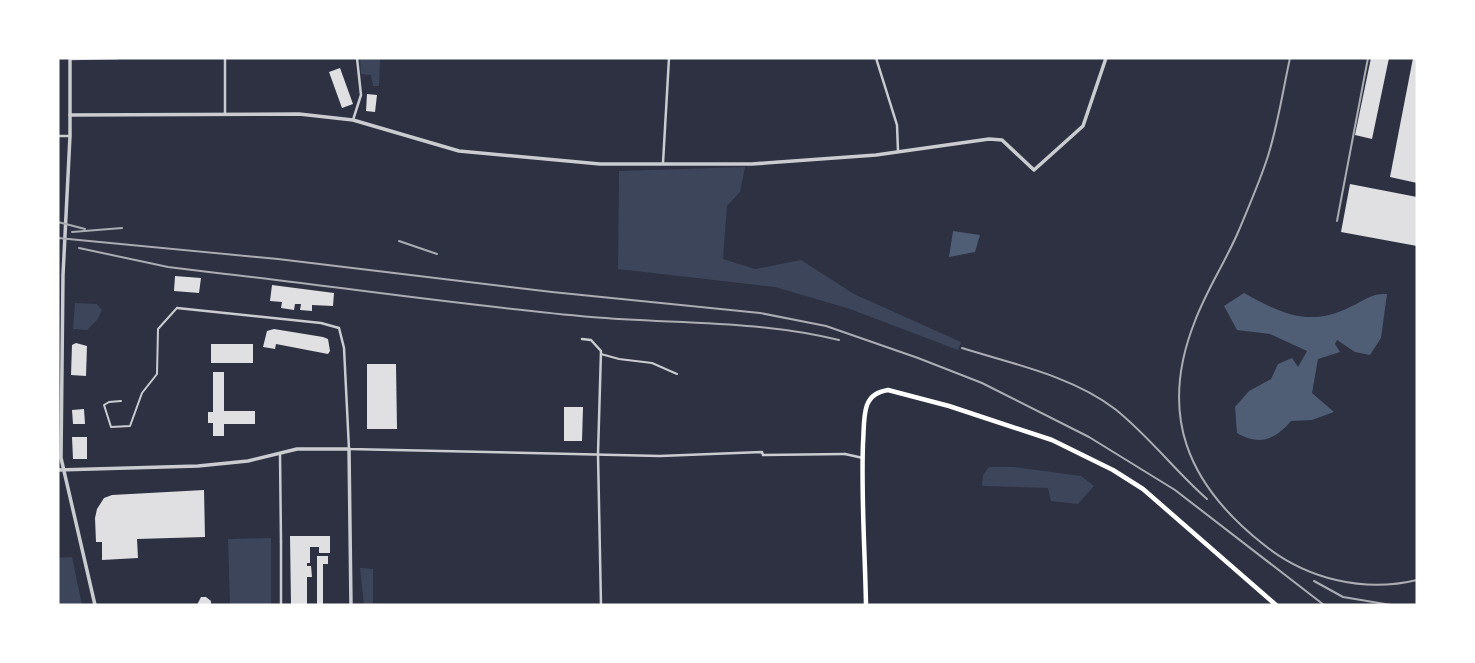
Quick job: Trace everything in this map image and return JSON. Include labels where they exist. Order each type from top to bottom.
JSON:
[{"type":"main road","points":[[866,605],[863,458],[867,406],[872,397],[888,390],[1052,440],[1113,470],[1143,489],[1276,605]]},
{"type":"street","points":[[94,605],[60,470],[60,282],[70,136],[70,59],[118,58]]},
{"type":"street","points":[[225,58],[225,114]]},
{"type":"street","points":[[353,120],[360,95],[357,58]]},
{"type":"street","points":[[663,163],[669,58]]},
{"type":"street","points":[[876,58],[897,125],[898,151]]},
{"type":"street","points":[[70,115],[299,114],[353,120],[459,151],[600,164],[752,163],[876,155],[989,139],[1002,140],[1034,170],[1083,126],[1106,58]]},
{"type":"street","points":[[58,136],[70,136]]},
{"type":"street","points":[[177,308],[321,323],[339,328],[344,348],[349,449],[351,605]]},
{"type":"street","points":[[582,339],[591,340],[601,354],[598,454],[601,605]]},
{"type":"street","points":[[60,470],[198,466],[248,461],[317,447],[424,452],[660,456],[762,452],[845,454],[863,458]]},
{"type":"street","points":[[280,453],[281,605]]},
{"type":"lane","points":[[121,401],[104,405],[111,427],[130,426],[142,393],[157,374],[158,329],[177,308]]},
{"type":"lane","points":[[601,354],[652,363],[677,374]]},
{"type":"shaded area","points":[[360,58],[380,58],[379,86],[373,86],[371,75],[361,74]]},
{"type":"shaded area","points":[[745,167],[740,192],[727,206],[723,259],[755,269],[801,260],[854,294],[961,342],[958,350],[850,309],[775,287],[618,269],[619,171]]},
{"type":"shaded area","points":[[953,231],[980,235],[975,252],[949,257]]},
{"type":"shaded area","points":[[1244,293],[1284,312],[1309,317],[1337,313],[1373,296],[1387,294],[1381,338],[1370,355],[1355,352],[1337,340],[1335,344],[1340,352],[1318,359],[1312,393],[1334,412],[1312,420],[1291,421],[1279,433],[1266,439],[1252,439],[1237,433],[1235,407],[1249,391],[1271,379],[1278,364],[1292,358],[1298,367],[1307,351],[1270,334],[1237,330],[1224,306]]},
{"type":"shaded area","points":[[75,303],[97,304],[102,310],[87,330],[73,329]]},
{"type":"shaded area","points":[[989,467],[1014,467],[1081,476],[1094,486],[1078,504],[1051,501],[1048,488],[982,486],[983,475]]},
{"type":"shaded area","points":[[271,538],[271,605],[230,605],[228,539]]},
{"type":"shaded area","points":[[72,557],[82,605],[59,605],[58,558]]},
{"type":"shaded area","points":[[360,568],[373,569],[373,605],[364,605]]},
{"type":"building","points":[[1371,58],[1389,58],[1372,139],[1355,135]]},
{"type":"building","points":[[1413,58],[1417,58],[1417,183],[1390,177]]},
{"type":"building","points":[[340,68],[353,104],[342,108],[329,72]]},
{"type":"building","points":[[367,94],[377,95],[375,112],[366,111]]},
{"type":"building","points":[[1350,184],[1417,197],[1417,246],[1341,232]]},
{"type":"building","points":[[175,276],[201,278],[199,293],[174,291]]},
{"type":"building","points":[[272,285],[334,293],[333,306],[312,305],[312,311],[300,310],[301,304],[295,304],[294,310],[281,308],[282,302],[270,301]]},
{"type":"building","points":[[274,329],[323,337],[328,339],[330,351],[328,354],[276,344],[275,349],[263,347],[267,331]]},
{"type":"building","points":[[76,343],[87,346],[86,376],[71,375],[72,345]]},
{"type":"building","points":[[211,344],[253,344],[253,363],[211,363]]},
{"type":"building","points":[[367,364],[396,364],[397,429],[367,429]]},
{"type":"building","points":[[213,372],[224,372],[224,411],[255,411],[255,424],[224,424],[224,436],[213,436],[213,423],[208,423],[208,412],[213,412]]},
{"type":"building","points":[[564,407],[583,407],[582,441],[564,441]]},
{"type":"building","points":[[84,409],[85,424],[73,424],[72,410]]},
{"type":"building","points":[[72,437],[87,437],[87,459],[73,459]]},
{"type":"building","points":[[204,490],[205,537],[137,539],[138,558],[102,560],[102,542],[96,542],[95,518],[104,498],[112,495]]},
{"type":"building","points":[[290,536],[330,536],[330,553],[319,553],[319,547],[310,547],[310,563],[307,563],[307,566],[311,566],[312,577],[307,577],[307,605],[291,605]]},
{"type":"building","points":[[317,556],[328,556],[328,564],[323,564],[323,605],[317,605]]},
{"type":"building","points":[[201,597],[211,601],[211,605],[197,605]]},
{"type":"railway","points":[[1290,58],[1275,132],[1265,165],[1234,241],[1200,309],[1184,355],[1179,387],[1180,417],[1198,472],[1215,497],[1237,521],[1280,556],[1317,574],[1356,584],[1397,584],[1417,580]]},
{"type":"railway","points":[[1337,221],[1368,58]]},
{"type":"railway","points":[[58,222],[85,229]]},
{"type":"railway","points":[[72,232],[122,228]]},
{"type":"railway","points":[[58,238],[278,259],[552,292],[760,313],[826,326],[982,383],[1089,437],[1175,490],[1324,605]]},
{"type":"railway","points":[[399,241],[437,254]]},
{"type":"railway","points":[[79,248],[168,267],[450,302],[591,317],[778,329],[839,340]]},
{"type":"railway","points":[[962,348],[1042,372],[1098,398],[1127,419],[1207,499]]},
{"type":"railway","points":[[1314,581],[1343,597],[1391,605]]}]
